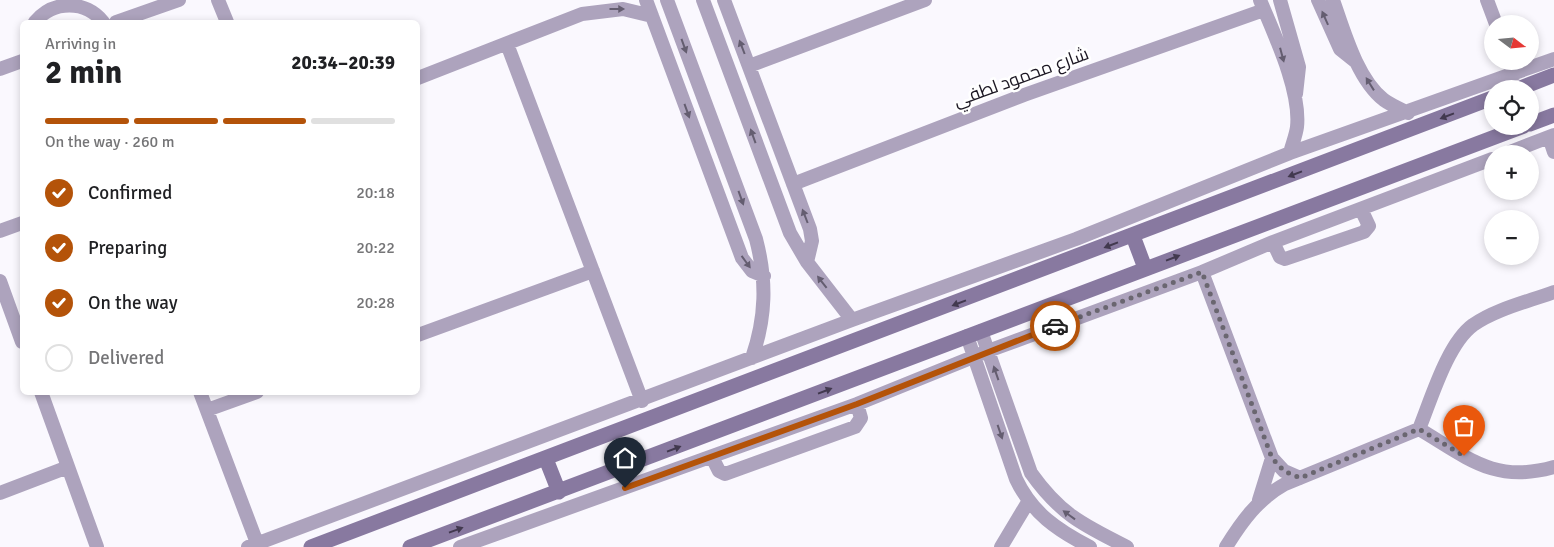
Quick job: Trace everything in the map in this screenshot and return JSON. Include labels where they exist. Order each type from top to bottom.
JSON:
[{"type":"street","points":[[38,19],[43,0]]},
{"type":"street","points":[[122,20],[180,0]]},
{"type":"street","points":[[218,0],[226,20]]},
{"type":"street","points":[[582,14],[601,0]]},
{"type":"street","points":[[646,0],[742,258],[752,270],[764,276]]},
{"type":"street","points":[[667,0],[756,239],[764,276],[764,309],[761,333],[752,358]]},
{"type":"street","points":[[703,0],[787,224],[807,262],[852,320]]},
{"type":"street","points":[[724,0],[810,229],[812,246],[807,262]]},
{"type":"street","points":[[749,66],[924,0]]},
{"type":"street","points":[[1280,0],[1299,67],[1296,100],[1297,127],[1290,153]]},
{"type":"street","points":[[1318,0],[1340,49],[1356,62]]},
{"type":"street","points":[[1333,0],[1356,62],[1374,90],[1384,100],[1408,113]]},
{"type":"street","points":[[1487,0],[1493,15]]},
{"type":"street","points":[[38,19],[59,4],[78,2],[91,10],[101,20]]},
{"type":"street","points":[[1262,5],[1277,38],[1296,100]]},
{"type":"street","name":"شارع محمود لطفي","points":[[793,184],[1262,5]]},
{"type":"street","points":[[420,77],[582,14],[623,9],[652,16]]},
{"type":"street","points":[[507,44],[642,400]]},
{"type":"street","points":[[1539,62],[1554,59]]},
{"type":"street","points":[[0,69],[20,62]]},
{"type":"street","points":[[201,395],[252,545],[852,320],[1076,239],[1290,153],[1408,113],[1505,70]]},
{"type":"street","points":[[1539,81],[1554,75]]},
{"type":"street","points":[[311,547],[1484,101]]},
{"type":"street","points":[[1539,121],[1554,115]]},
{"type":"street","points":[[410,547],[1500,135]]},
{"type":"street","points":[[1528,145],[1551,136],[1554,152]]},
{"type":"street","points":[[460,547],[857,404],[988,350],[1202,272],[1272,242],[1484,162]]},
{"type":"street","points":[[1272,242],[1280,257],[1285,259],[1364,232],[1369,226],[1362,209]]},
{"type":"street","points":[[0,231],[20,224]]},
{"type":"street","points":[[1133,236],[1145,268]]},
{"type":"street","points":[[420,333],[593,271]]},
{"type":"street","points":[[1202,272],[1272,458],[1284,471],[1300,478]]},
{"type":"street","points":[[0,281],[20,336]]},
{"type":"street","points":[[1226,547],[1258,503],[1271,492],[1300,478],[1419,429],[1457,341],[1472,326],[1490,315],[1554,292]]},
{"type":"street","points":[[974,334],[988,350],[1031,473],[1058,507],[1069,516],[1126,547]]},
{"type":"street","points":[[974,334],[974,356],[1016,479],[1028,502],[1048,522],[1089,547],[1095,531]]},
{"type":"street","points":[[42,395],[97,547]]},
{"type":"street","points":[[207,410],[249,395]]},
{"type":"street","points":[[712,457],[719,471],[725,474],[855,427],[861,418],[857,404]]},
{"type":"street","points":[[1419,429],[1479,464],[1505,473],[1532,474],[1554,467]]},
{"type":"street","points":[[1258,503],[1272,458]]},
{"type":"street","points":[[546,459],[559,492]]},
{"type":"street","points":[[0,493],[68,467]]},
{"type":"street","points":[[1001,547],[1028,502]]},
{"type":"way so far","points":[[1055,326],[1202,272],[1272,458],[1284,471],[1300,478],[1419,429],[1464,456]]},
{"type":"route","points":[[625,488],[857,404],[974,356],[1055,326]]}]
